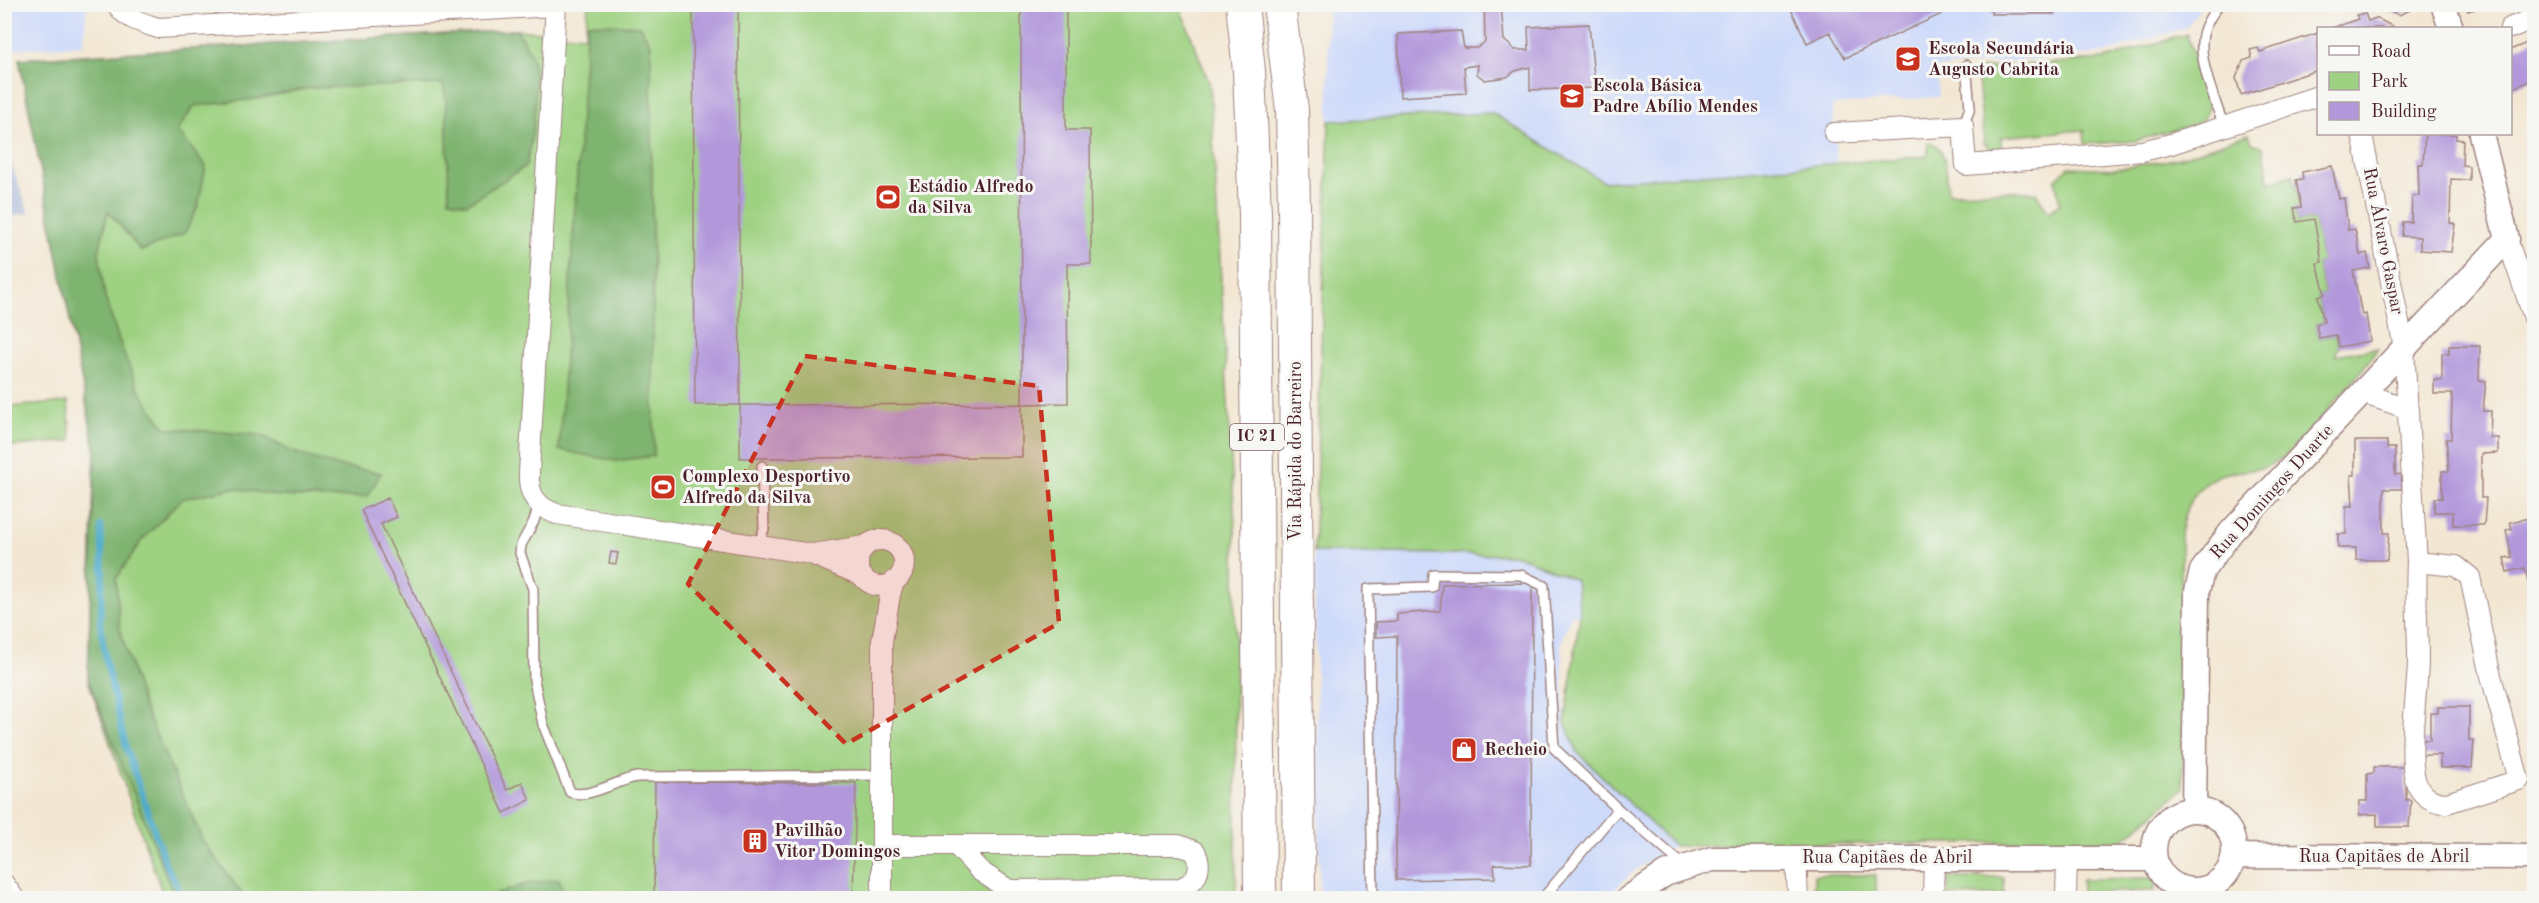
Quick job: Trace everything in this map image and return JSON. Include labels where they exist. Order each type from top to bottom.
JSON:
[{"type":"highway","name":"Via Rápida do Barreiro","points":[[1242,4],[1249,71],[1255,214],[1260,898]]},
{"type":"highway","name":"Via Rápida do Barreiro","points":[[1279,4],[1292,110],[1299,898]]},
{"type":"street","points":[[117,4],[121,11],[135,20],[158,28],[556,5],[529,473],[530,491],[538,504],[550,512],[811,554],[881,586],[894,582],[900,576],[904,563],[899,549],[887,541],[879,540],[865,546],[811,554]]},
{"type":"street","points":[[2443,4],[2451,27]]},
{"type":"street","points":[[2512,27],[2535,18]]},
{"type":"street","points":[[1834,133],[1962,126],[1966,165],[2142,151],[2317,97]]},
{"type":"street","name":"Rua Álvaro Gaspar","points":[[2362,135],[2404,348],[2409,409],[2417,562],[2415,596],[2418,658],[2414,714],[2414,774],[2422,794],[2439,802],[2447,802],[2519,780],[2490,672],[2470,577],[2456,566],[2417,562]]},
{"type":"street","points":[[2481,135],[2507,239],[2535,318]]},
{"type":"street","name":"Rua Domingos Duarte","points":[[2194,810],[2197,606],[2202,571],[2231,532],[2507,239]]},
{"type":"street","points":[[2362,393],[2409,409]]},
{"type":"street","points":[[865,546],[858,560],[872,593],[882,641]]},
{"type":"street","points":[[882,898],[882,641],[894,582]]},
{"type":"street","points":[[2194,810],[2216,817],[2225,824],[2231,834],[2234,856],[2227,874],[2220,882],[2192,895],[2164,878],[2155,859],[2156,839],[2160,829],[2175,816],[2194,810]]},
{"type":"street","points":[[882,845],[956,844],[1179,845],[1195,851],[1199,865],[1197,877],[1189,886],[1177,889],[1009,890],[980,871],[956,844]]},
{"type":"street","name":"Rua Capitães de Abril","points":[[2234,856],[2535,857]]},
{"type":"street","points":[[1796,858],[1798,898]]},
{"type":"street","points":[[1933,898],[1934,858]]},
{"type":"street","points":[[2066,898],[2067,858]]},
{"type":"street","name":"Rua Capitães de Abril","points":[[1644,894],[1665,873],[1712,859],[2155,859]]},
{"type":"street","points":[[4,884],[14,898]]},
{"type":"lane","points":[[2219,4],[2207,22],[2202,43],[2205,65],[2224,127]]},
{"type":"lane","points":[[1962,126],[1970,108],[1966,65]]},
{"type":"lane","points":[[758,546],[764,530],[762,466]]},
{"type":"lane","points":[[538,504],[534,521],[521,545],[520,553],[533,589],[534,680],[543,724],[570,792],[577,795],[588,793],[622,779],[637,777],[882,775]]},
{"type":"lane","points":[[1373,898],[1368,589],[1432,587],[1433,574],[1521,575],[1544,586],[1554,748],[1618,809],[1685,866]]},
{"type":"lane","points":[[1543,898],[1618,809]]},
{"type":"highlighted area","points":[[805,356],[1039,386],[1059,623],[846,744],[688,584]]},
{"type":"shaded area","points":[[4,5],[87,5],[83,45],[13,49],[5,39]]},
{"type":"shaded area","name":"Escola Básica Padre Abílio Mendes","points":[[1327,5],[2202,5],[2187,27],[2104,53],[1937,68],[1939,97],[1832,105],[1837,163],[1604,182],[1492,113],[1329,121]]},
{"type":"shaded area","points":[[5,146],[29,213],[5,217]]},
{"type":"shaded area","points":[[1314,552],[1517,555],[1576,580],[1580,614],[1571,615],[1561,642],[1565,723],[1578,753],[1674,846],[1639,867],[1605,898],[1320,898]]},
{"type":"green space","name":"Complexo Desportivo Alfredo da Silva","points":[[588,4],[1179,5],[1210,85],[1235,527],[1236,898],[164,898],[88,680],[95,448],[19,59],[517,30],[585,36]]},
{"type":"green space","points":[[587,23],[640,26],[651,45],[654,456],[615,461],[559,450]]},
{"type":"green space","points":[[517,30],[531,56],[535,86],[533,126],[526,166],[467,204],[449,200],[446,102],[443,84],[311,88],[256,99],[194,106],[177,131],[206,166],[198,206],[185,233],[141,251],[108,211],[99,252],[105,297],[123,352],[141,394],[165,428],[261,435],[290,451],[334,465],[381,473],[368,496],[332,498],[278,496],[233,488],[182,499],[142,540],[116,579],[120,630],[143,705],[203,841],[245,898],[175,898],[88,680],[95,448],[19,59]]},
{"type":"green space","points":[[2187,34],[2209,107],[2205,117],[2198,123],[2135,141],[2085,144],[2084,130],[2001,137],[2001,151],[1991,149],[1984,143],[1977,69],[2105,59]]},
{"type":"green space","points":[[1492,113],[1604,182],[1928,156],[1928,142],[1940,149],[1943,155],[1948,193],[2014,191],[2036,193],[2049,213],[2060,203],[2055,180],[2069,167],[2114,169],[2176,159],[2249,134],[2252,143],[2263,147],[2269,182],[2293,175],[2301,207],[2294,209],[2297,222],[2314,219],[2322,262],[2317,264],[2325,294],[2318,296],[2324,322],[2316,324],[2319,338],[2336,335],[2339,347],[2335,355],[2378,348],[2347,388],[2285,456],[2267,466],[2233,472],[2212,479],[2196,493],[2185,512],[2181,534],[2183,789],[2122,841],[1674,846],[1578,753],[1565,723],[1580,614],[1576,580],[1517,555],[1314,552],[1329,121]]},
{"type":"green space","points":[[68,402],[71,441],[5,447],[5,407]]},
{"type":"green space","points":[[1814,875],[1876,875],[1876,895],[1814,896]]},
{"type":"green space","points":[[2004,877],[2004,895],[1948,896],[1948,878]]},
{"type":"green space","points":[[2155,878],[2155,891],[2082,893],[2082,879]]},
{"type":"green space","points":[[559,879],[565,898],[485,898],[526,884]]},
{"type":"building","points":[[693,4],[738,4],[740,405],[695,405]]},
{"type":"building","points":[[1021,4],[1066,4],[1066,130],[1090,130],[1091,264],[1067,264],[1068,403],[1022,404]]},
{"type":"building","points":[[1484,4],[1501,4],[1504,40],[1515,50],[1529,50],[1528,27],[1589,24],[1595,88],[1530,90],[1530,67],[1515,71],[1507,77],[1485,80],[1477,74],[1478,65],[1464,67],[1466,93],[1400,97],[1398,34],[1461,31],[1464,48],[1477,48],[1485,42]]},
{"type":"building","points":[[1991,4],[2054,4],[2054,14],[1991,14]]},
{"type":"building","points":[[2098,4],[2118,4],[2118,6],[2098,8]]},
{"type":"building","points":[[2382,4],[2416,4],[2417,7],[2399,15],[2383,8]]},
{"type":"building","points":[[2466,4],[2481,4],[2482,7],[2468,11]]},
{"type":"building","points":[[1789,5],[1953,5],[1955,8],[1845,58],[1830,32],[1807,43]]},
{"type":"building","points":[[2365,13],[2368,21],[2376,18],[2394,27],[2335,27],[2358,19],[2356,15]]},
{"type":"building","points":[[2317,33],[2317,70],[2241,95],[2236,78],[2243,61],[2252,58],[2250,50],[2258,48],[2260,52]]},
{"type":"building","points":[[2534,40],[2534,79],[2514,88],[2512,84],[2512,49]]},
{"type":"building","points":[[2425,135],[2456,135],[2456,139],[2463,140],[2462,165],[2469,166],[2469,180],[2451,179],[2450,223],[2455,224],[2451,252],[2420,250],[2420,237],[2402,236],[2403,222],[2411,222],[2412,196],[2419,196],[2418,164],[2423,164]]},
{"type":"building","points":[[2332,166],[2339,199],[2344,198],[2348,230],[2355,229],[2360,255],[2367,253],[2370,268],[2353,271],[2362,315],[2366,314],[2370,341],[2339,347],[2336,335],[2319,338],[2316,324],[2324,322],[2318,296],[2325,294],[2317,263],[2322,262],[2314,219],[2297,222],[2294,208],[2301,207],[2296,180],[2303,179],[2302,172]]},
{"type":"building","points":[[2449,346],[2480,346],[2479,380],[2486,381],[2483,411],[2491,411],[2490,438],[2498,438],[2498,453],[2481,454],[2481,498],[2486,498],[2484,525],[2453,525],[2453,512],[2434,512],[2435,498],[2442,498],[2442,471],[2449,471],[2446,439],[2451,439],[2452,394],[2434,394],[2434,380],[2442,380],[2442,353],[2449,354]]},
{"type":"building","points":[[1022,404],[1022,457],[740,458],[740,405]]},
{"type":"building","points":[[2355,441],[2387,441],[2387,448],[2395,448],[2395,475],[2402,474],[2402,489],[2384,489],[2384,533],[2389,533],[2387,560],[2356,560],[2356,548],[2338,548],[2338,534],[2346,534],[2346,506],[2353,506],[2351,475],[2355,475]]},
{"type":"building","points":[[388,498],[397,517],[381,524],[507,790],[522,782],[530,800],[504,813],[361,510]]},
{"type":"building","points":[[2534,517],[2534,607],[2525,568],[2507,572],[2504,558],[2512,557],[2506,530],[2512,529],[2510,522]]},
{"type":"building","points":[[611,552],[618,553],[616,564],[609,563]]},
{"type":"building","name":"Recheio","points":[[1532,583],[1531,865],[1494,864],[1495,878],[1396,880],[1397,636],[1376,637],[1376,622],[1397,621],[1397,614],[1440,611],[1442,584]]},
{"type":"building","points":[[2438,707],[2469,707],[2469,740],[2474,740],[2472,768],[2440,768],[2440,755],[2422,755],[2422,740],[2430,740],[2430,713],[2438,713]]},
{"type":"building","points":[[2374,767],[2406,767],[2406,800],[2411,800],[2409,827],[2377,827],[2377,814],[2359,815],[2360,801],[2367,801],[2367,774],[2374,773]]},
{"type":"building","name":"Pavilhão Vitor Domingos","points":[[655,782],[856,783],[853,898],[654,898]]},
{"type":"waterway","points":[[101,526],[103,573],[100,622],[106,662],[126,747],[166,865],[184,898]]},
{"type":"place","name":"Escola Secundária Augusto Cabrita","points":[[1908,59]]},
{"type":"place","name":"Escola Básica Padre Abílio Mendes","points":[[1572,96]]},
{"type":"place","name":"Estádio Alfredo da Silva","points":[[888,197]]},
{"type":"place","name":"Complexo Desportivo Alfredo da Silva","points":[[663,487]]},
{"type":"place","name":"Recheio","points":[[1464,750]]},
{"type":"place","name":"Pavilhão Vitor Domingos","points":[[755,841]]}]
